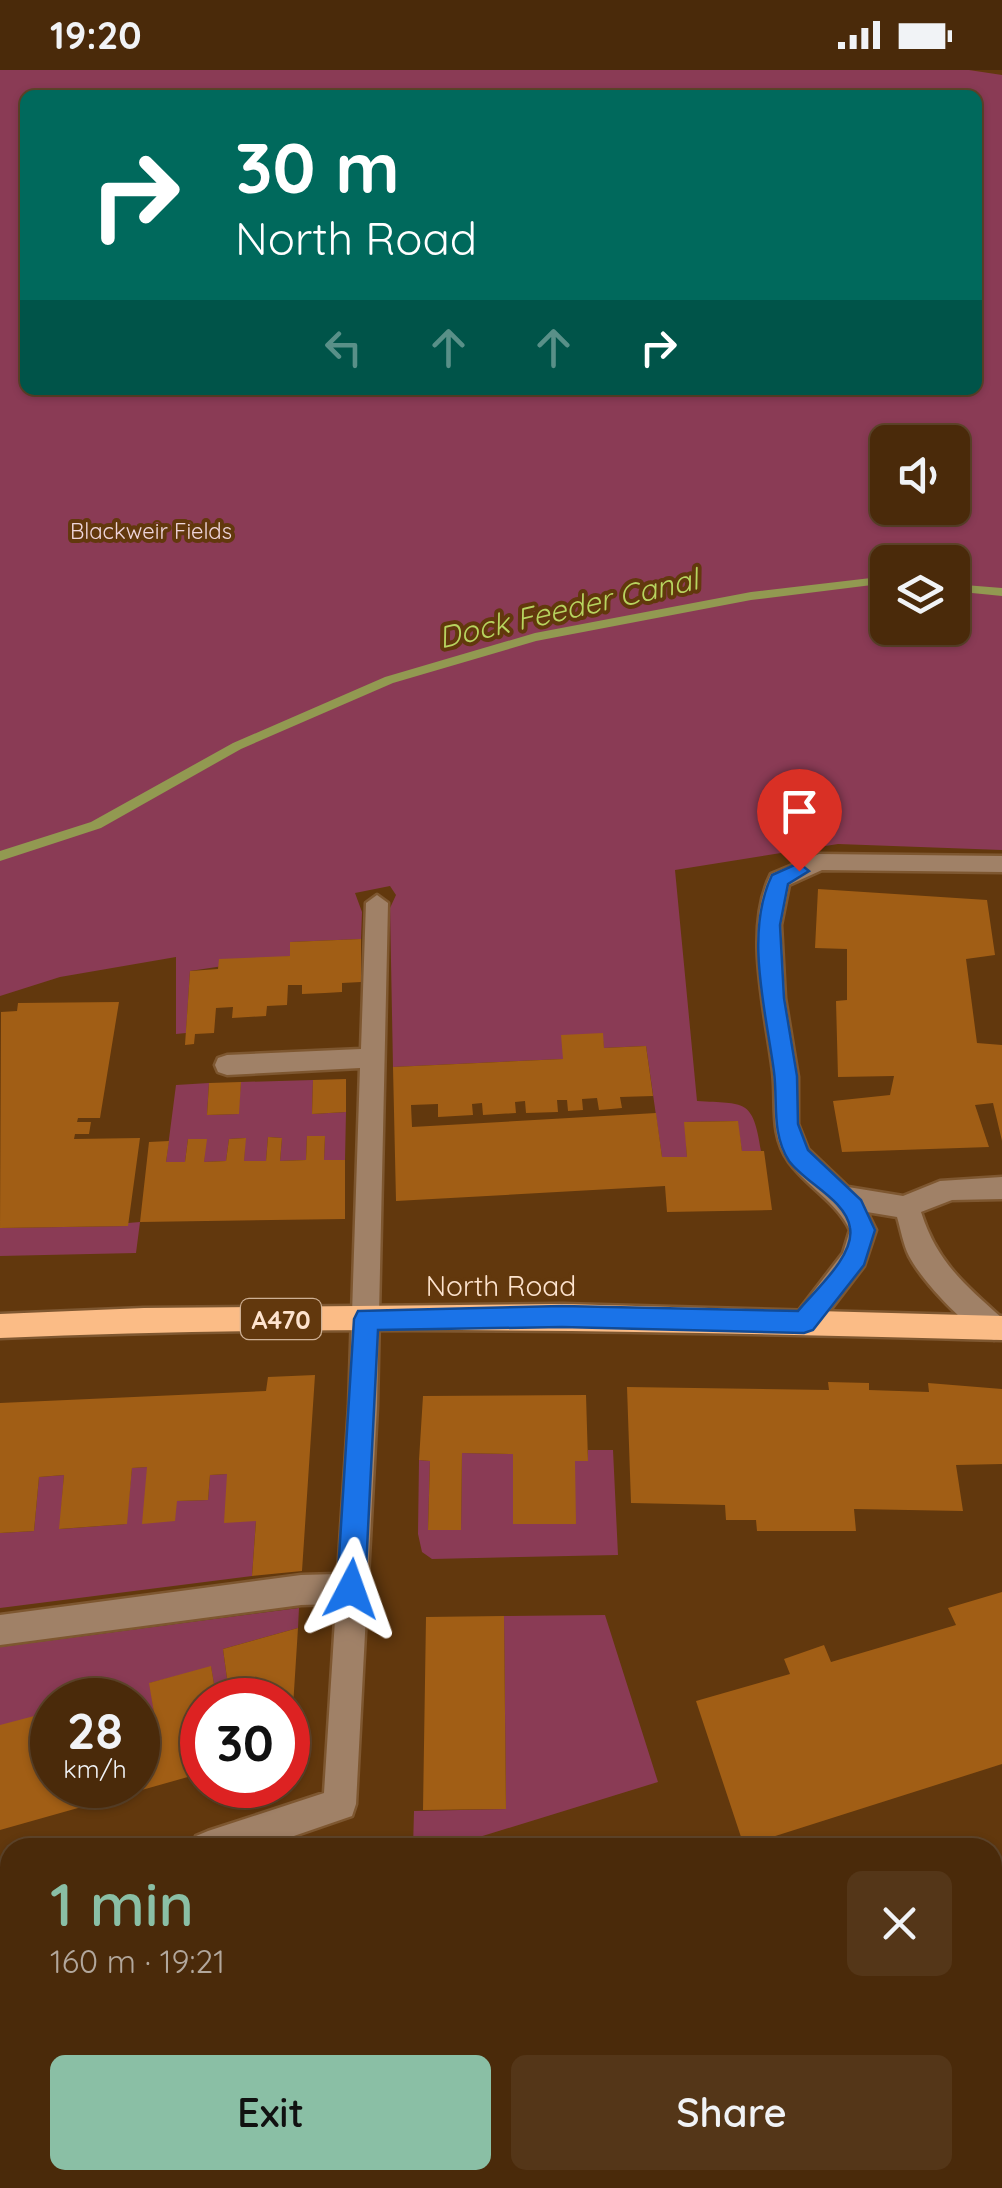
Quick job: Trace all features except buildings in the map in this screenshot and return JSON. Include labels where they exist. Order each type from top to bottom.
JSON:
[{"type":"main road","name":"North Road","points":[[0,1326],[144,1320],[562,1316],[998,1328]]},
{"type":"street","points":[[804,1322],[855,1258],[863,1230],[844,1198],[798,1155],[786,1124],[786,1076],[774,998],[770,925],[779,880],[819,862],[1002,864]]},
{"type":"street","points":[[238,1838],[340,1804],[366,1319],[377,903]]},
{"type":"street","points":[[227,1064],[373,1058]]},
{"type":"street","points":[[906,1208],[917,1198],[952,1188],[1002,1188]]},
{"type":"street","points":[[844,1198],[906,1208]]},
{"type":"street","points":[[906,1208],[920,1252],[949,1287],[998,1328]]},
{"type":"street","points":[[0,1630],[301,1590],[351,1589]]},
{"type":"green space","name":"Blackweir Fields","points":[[0,70],[969,70],[1002,75],[1002,850],[838,844],[675,870],[697,1101],[744,1107],[754,1121],[761,1151],[742,1151],[737,1121],[685,1122],[687,1157],[662,1157],[646,1046],[604,1048],[602,1033],[563,1059],[393,1067],[390,908],[396,895],[390,886],[355,893],[362,912],[361,939],[291,942],[290,956],[190,971],[186,1033],[176,1034],[176,957],[60,977],[0,996]]},
{"type":"green space","points":[[313,1080],[312,1114],[346,1112],[345,1160],[324,1160],[325,1136],[307,1136],[306,1160],[280,1161],[282,1138],[268,1137],[266,1161],[244,1161],[245,1138],[229,1139],[226,1161],[204,1162],[205,1139],[188,1139],[185,1162],[166,1162],[176,1085],[209,1083],[207,1115],[238,1114],[241,1082]]},
{"type":"green space","points":[[140,1222],[136,1253],[0,1256],[0,1228],[127,1226]]},
{"type":"green space","points":[[588,1450],[613,1450],[618,1555],[432,1559],[422,1552],[418,1534],[419,1460],[430,1461],[428,1530],[461,1529],[462,1453],[513,1454],[513,1524],[575,1524],[575,1461],[588,1461]]},
{"type":"green space","points":[[147,1467],[177,1501],[208,1500],[210,1475],[227,1474],[256,1521],[252,1576],[0,1608],[0,1533],[34,1531],[39,1477],[64,1475],[60,1529],[126,1524],[132,1468]]},
{"type":"green space","points":[[299,1608],[298,1628],[223,1649],[227,1678],[213,1678],[211,1667],[160,1680],[30,1678],[30,1740],[0,1725],[0,1647]]},
{"type":"green space","points":[[605,1615],[658,1782],[476,1838],[413,1838],[414,1811],[506,1809],[504,1616]]},
{"type":"waterway","name":"Dock Feeder Canal","points":[[0,856],[96,825],[237,746],[389,680],[535,637],[751,596],[870,581]]},
{"type":"waterway","name":"Dock Feeder Canal","points":[[970,589],[1002,592]]},
{"type":"route","points":[[351,1589],[366,1319],[562,1316],[804,1322],[855,1258],[863,1230],[852,1207],[798,1155],[786,1124],[786,1076],[774,998],[770,925],[779,880],[799,871]]}]
